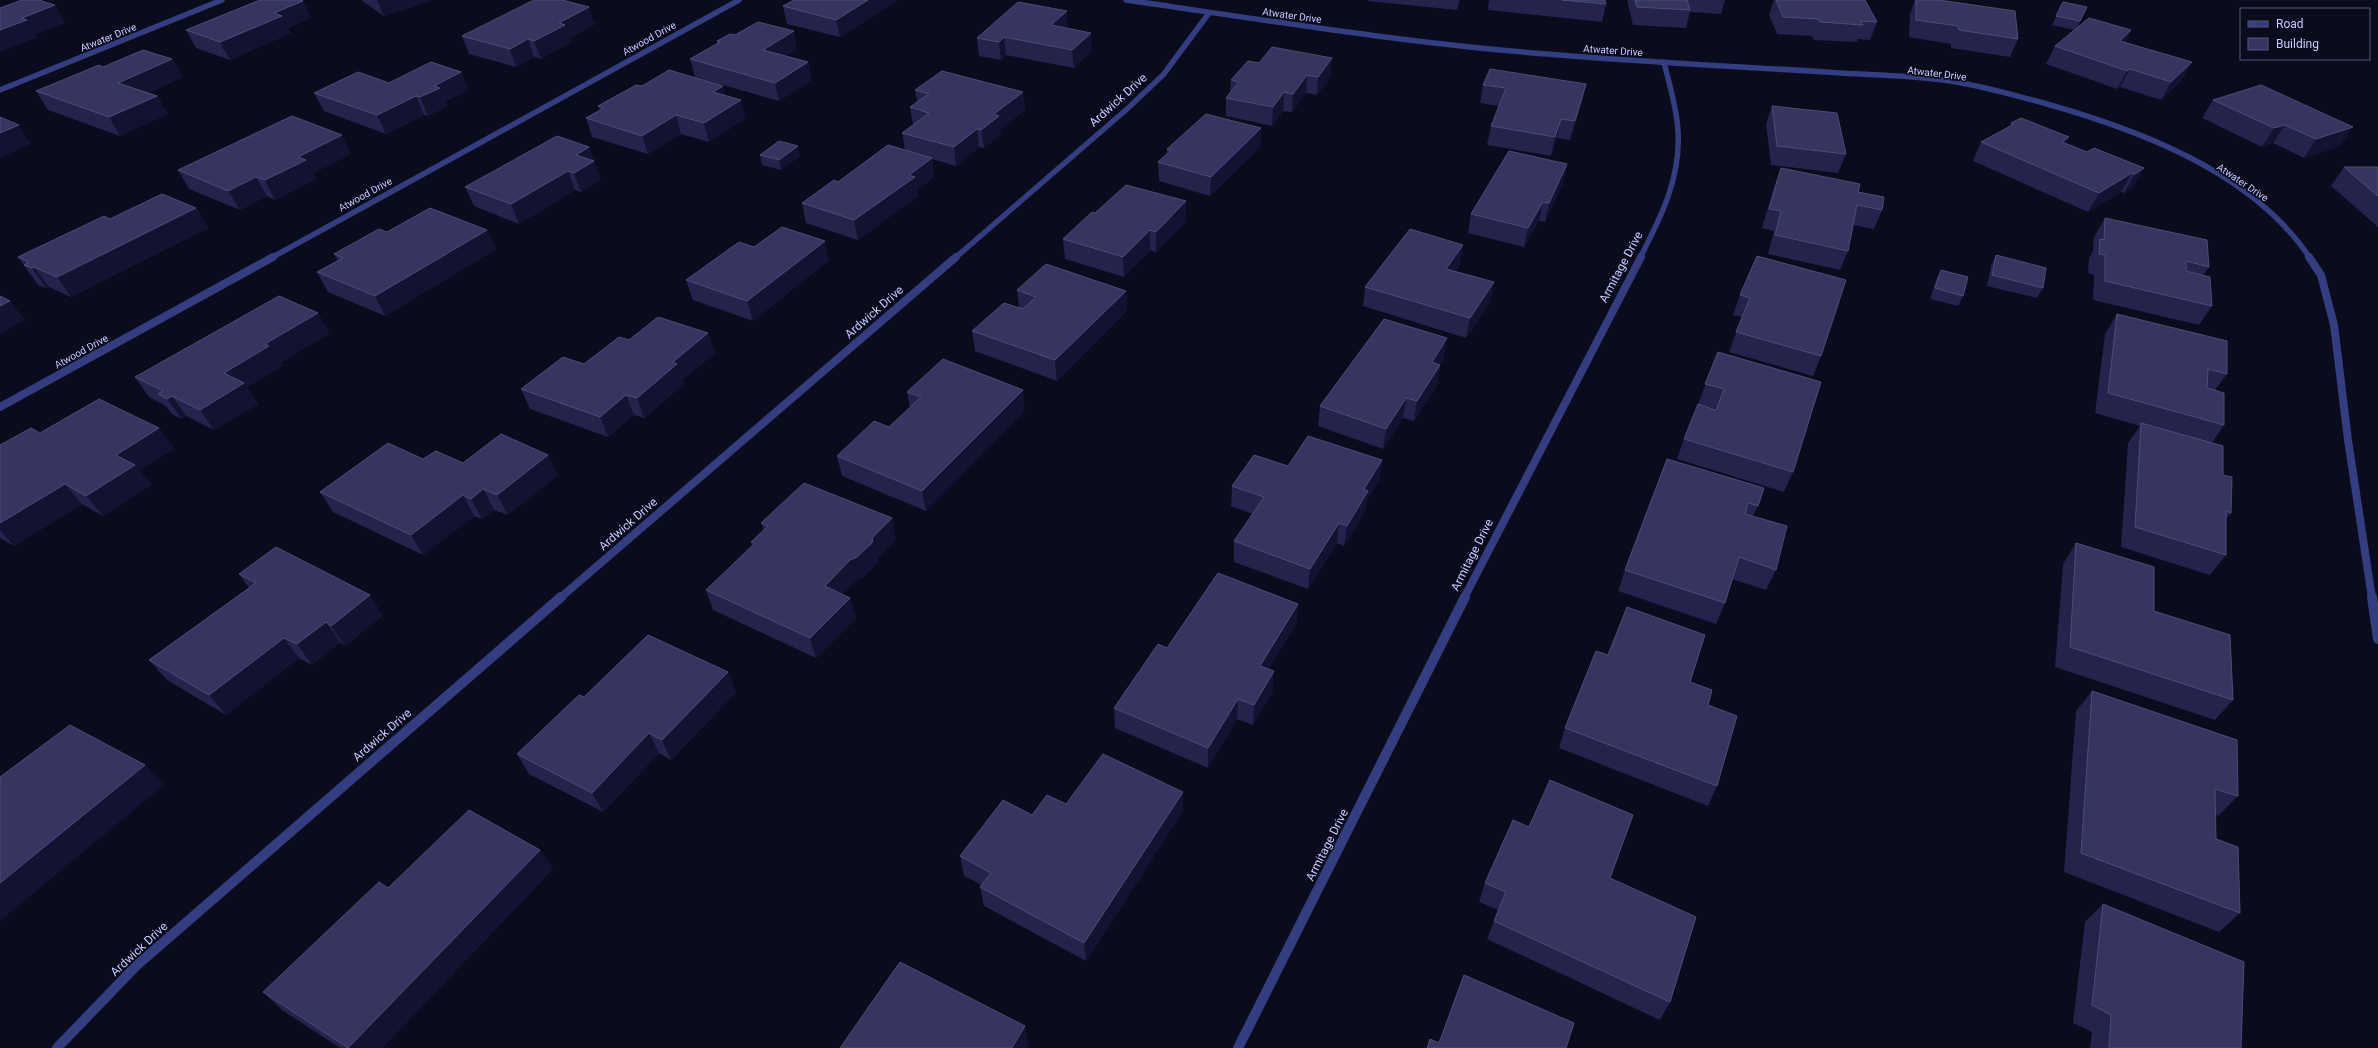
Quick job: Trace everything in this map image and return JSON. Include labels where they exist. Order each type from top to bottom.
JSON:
[{"type":"street","name":"Atwater Drive","points":[[0,90],[222,0]]},
{"type":"street","name":"Atwood Drive","points":[[0,407],[739,0]]},
{"type":"street","name":"Atwater Drive","points":[[1126,0],[1353,33],[1536,53],[1944,80],[2010,94],[2078,113],[2150,139],[2203,165],[2259,202],[2295,236],[2321,275],[2334,325],[2348,440],[2378,639]]},
{"type":"street","name":"Ardwick Drive","points":[[57,1048],[136,966],[252,864],[1127,108],[1163,75],[1209,13]]},
{"type":"street","name":"Armitage Drive","points":[[1238,1048],[1493,540],[1663,214],[1677,167],[1678,130],[1664,62]]},
{"type":"building","points":[[22,0],[39,0],[55,5],[22,18],[27,20],[0,30],[0,8]]},
{"type":"building","points":[[260,0],[303,1],[274,13],[282,16],[220,42],[186,30]]},
{"type":"building","points":[[534,0],[562,0],[589,7],[559,23],[565,25],[534,41],[528,39],[510,49],[462,36]]},
{"type":"building","points":[[794,0],[868,0],[836,20],[783,6]]},
{"type":"building","points":[[1562,0],[1605,0],[1606,4]]},
{"type":"building","points":[[1635,0],[1687,0],[1690,10],[1637,7]]},
{"type":"building","points":[[1776,0],[1865,0],[1877,22],[1861,21],[1863,25],[1820,22],[1818,19],[1783,17]]},
{"type":"building","points":[[1916,0],[1939,0],[2015,11],[2018,39],[1959,30],[1958,26],[1916,20]]},
{"type":"building","points":[[1018,2],[1067,11],[1051,25],[1091,33],[1072,50],[1004,37],[999,42],[977,38]]},
{"type":"building","points":[[2063,2],[2087,7],[2080,21],[2056,16]]},
{"type":"building","points":[[2089,18],[2131,30],[2120,41],[2192,62],[2171,82],[2130,69],[2127,71],[2055,46]]},
{"type":"building","points":[[758,22],[794,31],[763,50],[808,62],[775,83],[690,59],[720,42],[717,41],[730,34],[735,35]]},
{"type":"building","points":[[1272,47],[1332,58],[1318,77],[1307,75],[1293,94],[1284,92],[1273,107],[1226,98],[1239,82],[1231,80],[1248,61],[1259,63]]},
{"type":"building","points":[[143,50],[172,59],[118,83],[157,96],[109,117],[36,91],[99,65],[103,67]]},
{"type":"building","points":[[431,62],[461,72],[434,86],[440,88],[420,97],[416,96],[377,115],[314,93],[358,72],[389,83]]},
{"type":"building","points":[[1490,69],[1586,84],[1575,121],[1561,119],[1555,137],[1491,126],[1506,88],[1483,85]]},
{"type":"building","points":[[669,70],[723,86],[713,92],[741,100],[704,123],[676,115],[642,136],[586,118],[604,108],[598,106],[636,85],[642,86]]},
{"type":"building","points":[[942,71],[1023,92],[994,114],[999,116],[981,130],[977,129],[954,147],[902,133],[929,113],[910,107],[929,94],[915,90]]},
{"type":"building","points":[[2261,85],[2353,127],[2316,139],[2285,125],[2274,128],[2213,100]]},
{"type":"building","points":[[1772,106],[1837,113],[1846,154],[1777,146]]},
{"type":"building","points":[[1206,114],[1261,128],[1211,177],[1158,162],[1171,150],[1167,149]]},
{"type":"building","points":[[292,116],[342,135],[298,157],[306,160],[265,180],[256,177],[228,191],[178,170]]},
{"type":"building","points":[[0,117],[19,125],[0,133]]},
{"type":"building","points":[[2021,118],[2069,137],[2062,142],[2087,152],[2094,148],[2144,168],[2135,174],[2132,173],[2099,193],[1981,142],[2014,124],[2011,123]]},
{"type":"building","points":[[557,136],[589,147],[576,155],[594,161],[574,173],[568,171],[511,204],[465,187]]},
{"type":"building","points":[[779,141],[798,146],[779,160],[760,155]]},
{"type":"building","points":[[888,145],[932,158],[909,175],[915,177],[854,220],[802,203],[834,180],[838,182]]},
{"type":"building","points":[[1509,151],[1567,164],[1549,203],[1543,202],[1528,228],[1471,214]]},
{"type":"building","points":[[2344,167],[2378,167],[2378,196]]},
{"type":"building","points":[[1781,168],[1860,184],[1858,192],[1884,197],[1882,210],[1857,205],[1848,251],[1775,235],[1781,211],[1769,209]]},
{"type":"building","points":[[1126,185],[1186,201],[1156,232],[1150,230],[1123,257],[1063,239],[1092,212],[1095,213]]},
{"type":"building","points":[[162,194],[196,208],[57,277],[34,267],[32,268],[24,265],[29,262],[18,257],[104,216],[110,219]]},
{"type":"building","points":[[430,208],[487,230],[375,296],[317,272],[343,258],[334,254],[379,229],[387,232]]},
{"type":"building","points":[[2105,218],[2207,240],[2209,267],[2186,261],[2186,271],[2210,277],[2212,306],[2105,281],[2105,255],[2099,254],[2100,239],[2104,240]]},
{"type":"building","points":[[782,227],[825,241],[747,301],[686,280],[739,242],[754,247]]},
{"type":"building","points":[[1410,229],[1463,245],[1446,269],[1494,282],[1470,318],[1365,287]]},
{"type":"building","points":[[1996,255],[2046,268],[2043,288],[1992,275]]},
{"type":"building","points":[[1757,256],[1846,280],[1821,356],[1736,332],[1750,298],[1740,295]]},
{"type":"building","points":[[1046,264],[1126,291],[1055,360],[972,331],[1004,303],[1023,309],[1036,297],[1017,290]]},
{"type":"building","points":[[1941,270],[1968,277],[1963,296],[1935,288]]},
{"type":"building","points":[[0,296],[10,301],[0,306]]},
{"type":"building","points":[[279,296],[318,313],[265,344],[269,346],[224,373],[244,383],[200,410],[172,396],[167,399],[158,394],[163,391],[135,377]]},
{"type":"building","points":[[2117,314],[2227,341],[2227,374],[2208,369],[2207,388],[2224,393],[2224,425],[2108,393]]},
{"type":"building","points":[[658,317],[708,333],[673,362],[677,364],[637,398],[626,395],[600,417],[521,389],[563,357],[584,364],[619,337],[629,340]]},
{"type":"building","points":[[1384,319],[1447,338],[1432,362],[1440,365],[1417,401],[1406,398],[1386,429],[1320,406]]},
{"type":"building","points":[[1718,352],[1821,382],[1793,472],[1684,439],[1698,404],[1716,410],[1724,389],[1705,384]]},
{"type":"building","points":[[943,359],[1023,390],[922,491],[837,456],[874,421],[889,427],[921,397],[907,392]]},
{"type":"building","points":[[99,399],[159,428],[116,455],[135,465],[86,496],[65,484],[0,523],[0,445],[31,428],[40,433]]},
{"type":"building","points":[[2141,423],[2223,446],[2223,475],[2232,477],[2231,513],[2226,511],[2226,555],[2135,527]]},
{"type":"building","points":[[501,434],[548,455],[497,495],[483,489],[471,499],[463,495],[411,535],[320,492],[388,443],[423,459],[436,451],[463,463]]},
{"type":"building","points":[[1308,436],[1382,460],[1364,489],[1368,491],[1347,526],[1339,523],[1310,569],[1234,541],[1264,497],[1232,486],[1254,455],[1288,466]]},
{"type":"building","points":[[1667,459],[1764,488],[1758,506],[1748,503],[1745,514],[1787,526],[1776,570],[1739,557],[1725,603],[1625,570]]},
{"type":"building","points":[[804,483],[892,518],[873,537],[872,543],[857,557],[850,560],[825,586],[850,598],[810,638],[706,590],[755,543],[751,542],[768,526],[761,523]]},
{"type":"building","points":[[2076,543],[2154,567],[2154,611],[2230,635],[2233,700],[2070,647]]},
{"type":"building","points":[[276,547],[370,595],[331,626],[326,622],[297,644],[284,638],[209,695],[149,660],[256,583],[239,574]]},
{"type":"building","points":[[1218,573],[1298,604],[1260,666],[1274,671],[1254,705],[1238,699],[1208,748],[1114,708],[1158,644],[1167,648]]},
{"type":"building","points":[[1627,607],[1705,635],[1690,682],[1712,690],[1708,705],[1737,716],[1717,786],[1565,728],[1596,651],[1608,655]]},
{"type":"building","points":[[648,635],[728,672],[662,740],[649,733],[592,793],[517,754],[579,695],[584,697]]},
{"type":"building","points":[[2092,691],[2237,740],[2238,796],[2215,789],[2216,839],[2238,847],[2240,913],[2081,853]]},
{"type":"building","points":[[70,725],[145,765],[0,883],[0,777]]},
{"type":"building","points":[[1103,754],[1183,792],[1084,943],[980,887],[991,873],[960,856],[1003,800],[1032,815],[1047,795],[1066,804]]},
{"type":"building","points":[[1550,780],[1633,815],[1610,878],[1696,917],[1670,1002],[1494,921],[1506,892],[1485,883],[1513,820],[1529,827]]},
{"type":"building","points":[[469,810],[540,850],[348,1048],[263,992],[379,882],[388,888]]},
{"type":"building","points":[[2103,904],[2244,962],[2241,1048],[2109,1048],[2111,1015],[2092,1005]]},
{"type":"building","points":[[900,962],[1025,1026],[1012,1048],[840,1048]]},
{"type":"building","points":[[1464,975],[1574,1023],[1566,1048],[1427,1048],[1430,1039],[1439,1043]]}]
